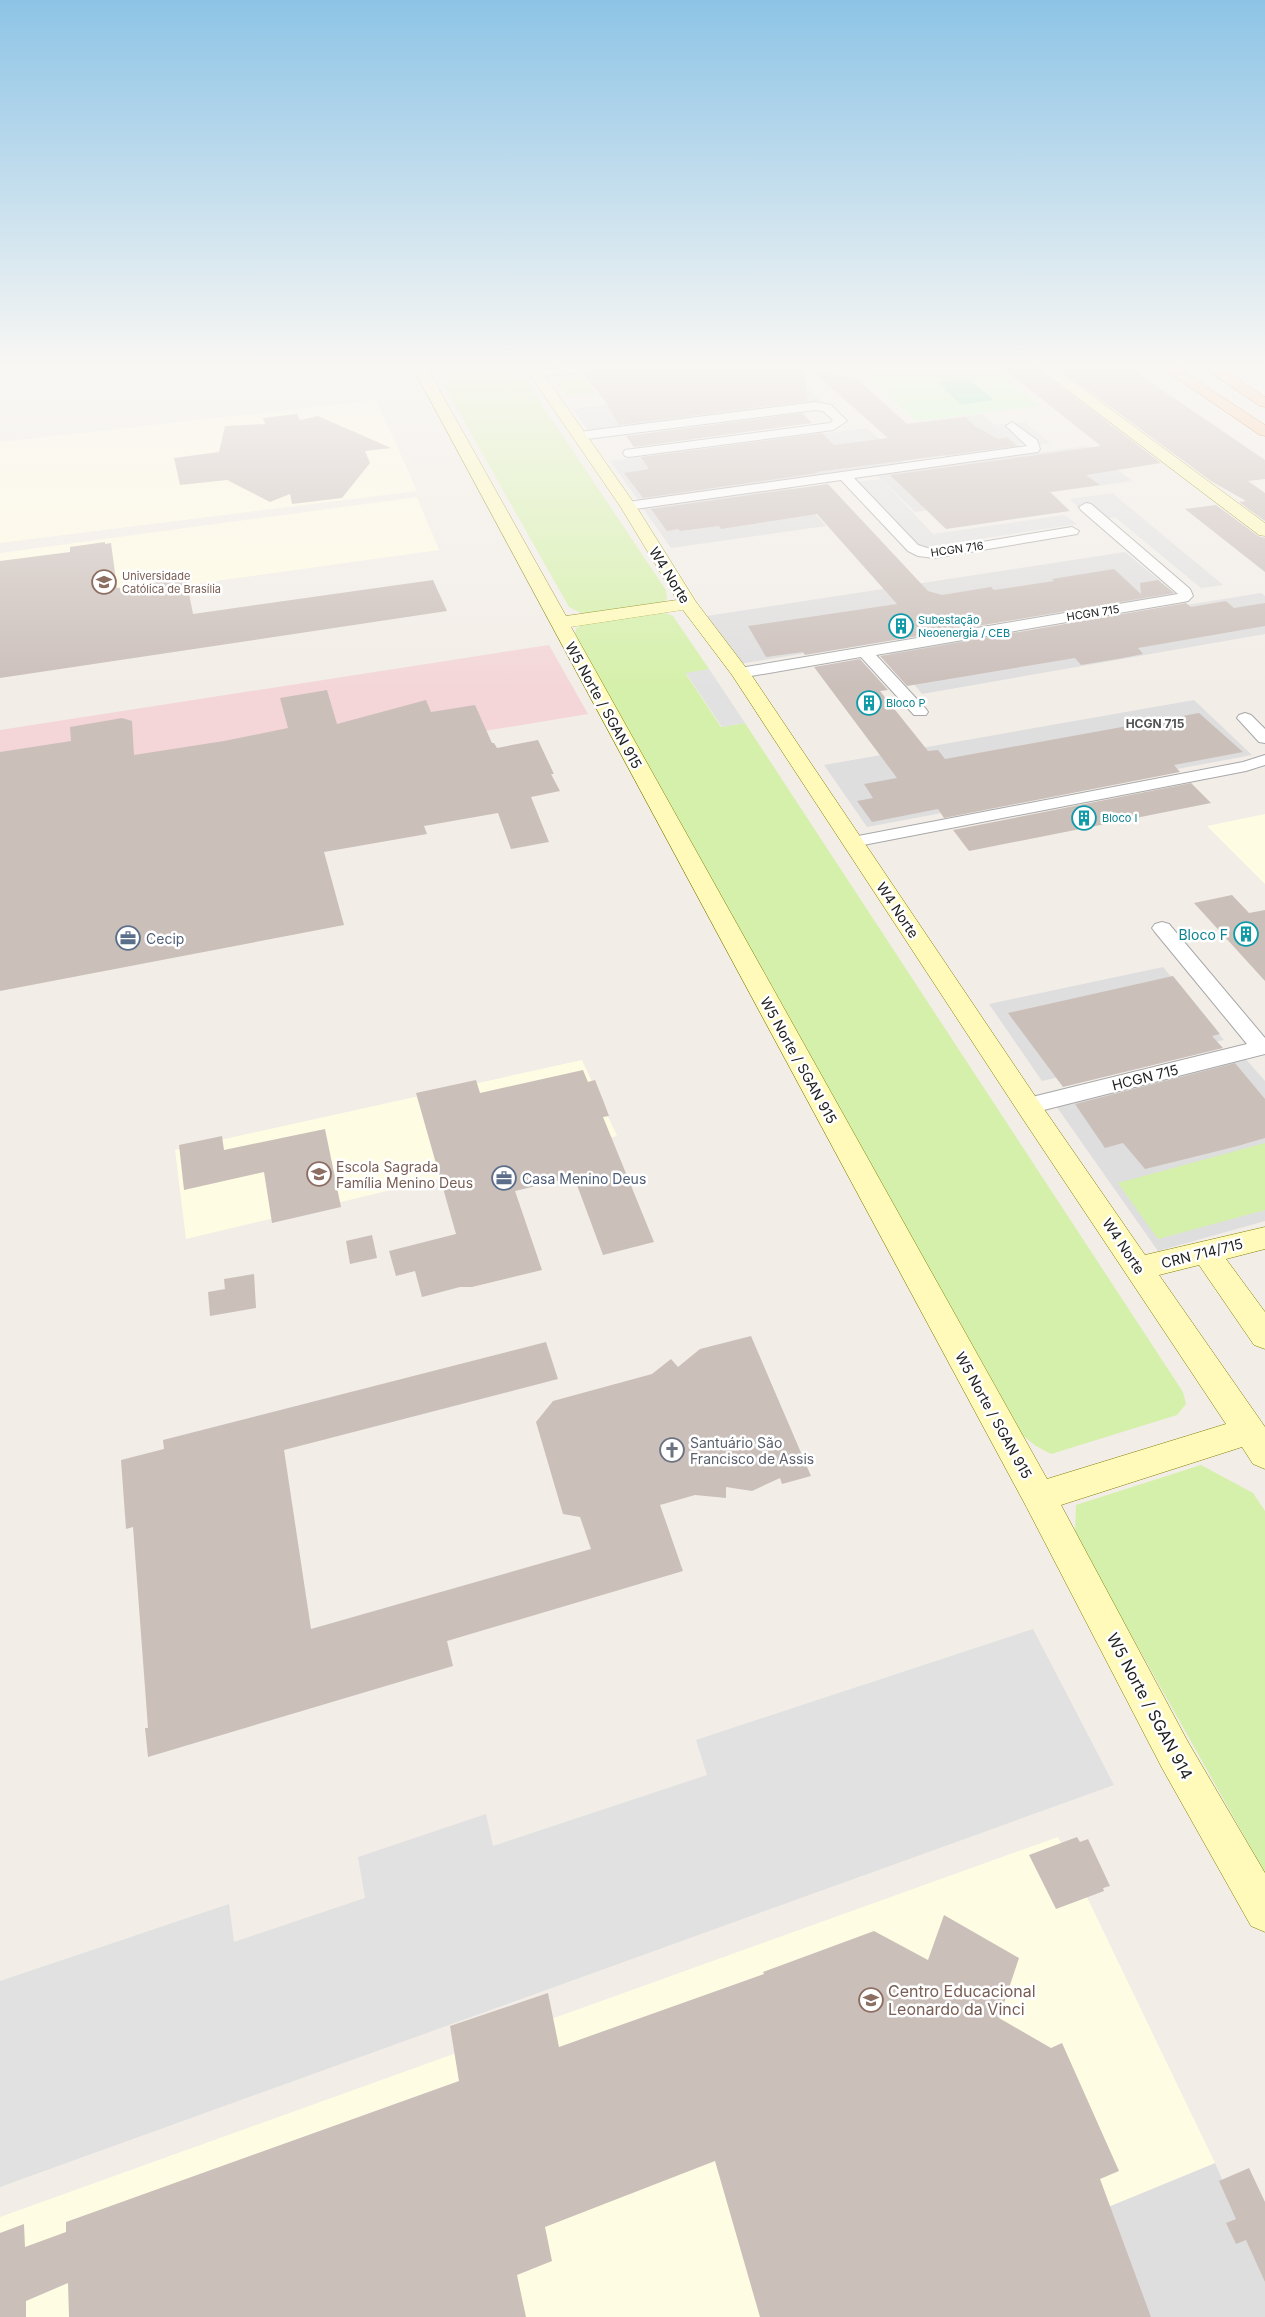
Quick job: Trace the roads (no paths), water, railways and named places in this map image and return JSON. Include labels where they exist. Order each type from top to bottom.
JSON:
[{"type":"main road","name":"W5 Norte / SGAN 915","points":[[477,474],[697,872],[782,1032],[1039,1497]]},
{"type":"main road","name":"W4 Norte","points":[[606,474],[628,506],[688,604],[740,673],[1028,1106],[1257,1442]]},
{"type":"main road","points":[[1189,474],[1265,531]]},
{"type":"main road","points":[[558,623],[688,604]]},
{"type":"main road","name":"CRN 714/715","points":[[1139,1268],[1265,1238]]},
{"type":"main road","points":[[1206,1253],[1265,1336]]},
{"type":"main road","points":[[1039,1497],[1257,1442]]},
{"type":"main road","name":"W5 Norte / SGAN 914","points":[[1039,1497],[1175,1755],[1265,1912]]},
{"type":"street","points":[[628,506],[850,474]]},
{"type":"street","name":"HCGN 716","points":[[844,475],[913,548],[924,553],[934,554],[1072,531]]},
{"type":"street","name":"HCGN 715","points":[[740,673],[1186,596],[1185,592],[1140,551],[1086,507]]},
{"type":"street","points":[[866,652],[920,712]]},
{"type":"street","points":[[1245,718],[1265,738]]},
{"type":"street","points":[[853,842],[1246,766],[1265,760]]},
{"type":"street","name":"HCGN 715","points":[[1028,1106],[1263,1047],[1162,928]]},
{"type":"place","name":"Universidade Católica de Brasília","points":[[104,582]]},
{"type":"place","name":"Subestação Neoenergia / CEB","points":[[901,626]]},
{"type":"place","name":"Bloco P","points":[[869,703]]},
{"type":"place","name":"Bloco I","points":[[1084,818]]},
{"type":"place","name":"Bloco F","points":[[1246,934]]},
{"type":"place","name":"Cecip","points":[[128,938]]},
{"type":"place","name":"Escola Sagrada Família Menino Deus","points":[[319,1174]]},
{"type":"place","name":"Casa Menino Deus","points":[[504,1178]]},
{"type":"place","name":"Santuário São Francisco de Assis","points":[[672,1450]]},
{"type":"place","name":"Centro Educacional Leonardo da Vinci","points":[[871,2000]]},
{"type":"district","name":"HCGN 715","points":[[1155,723]]}]
